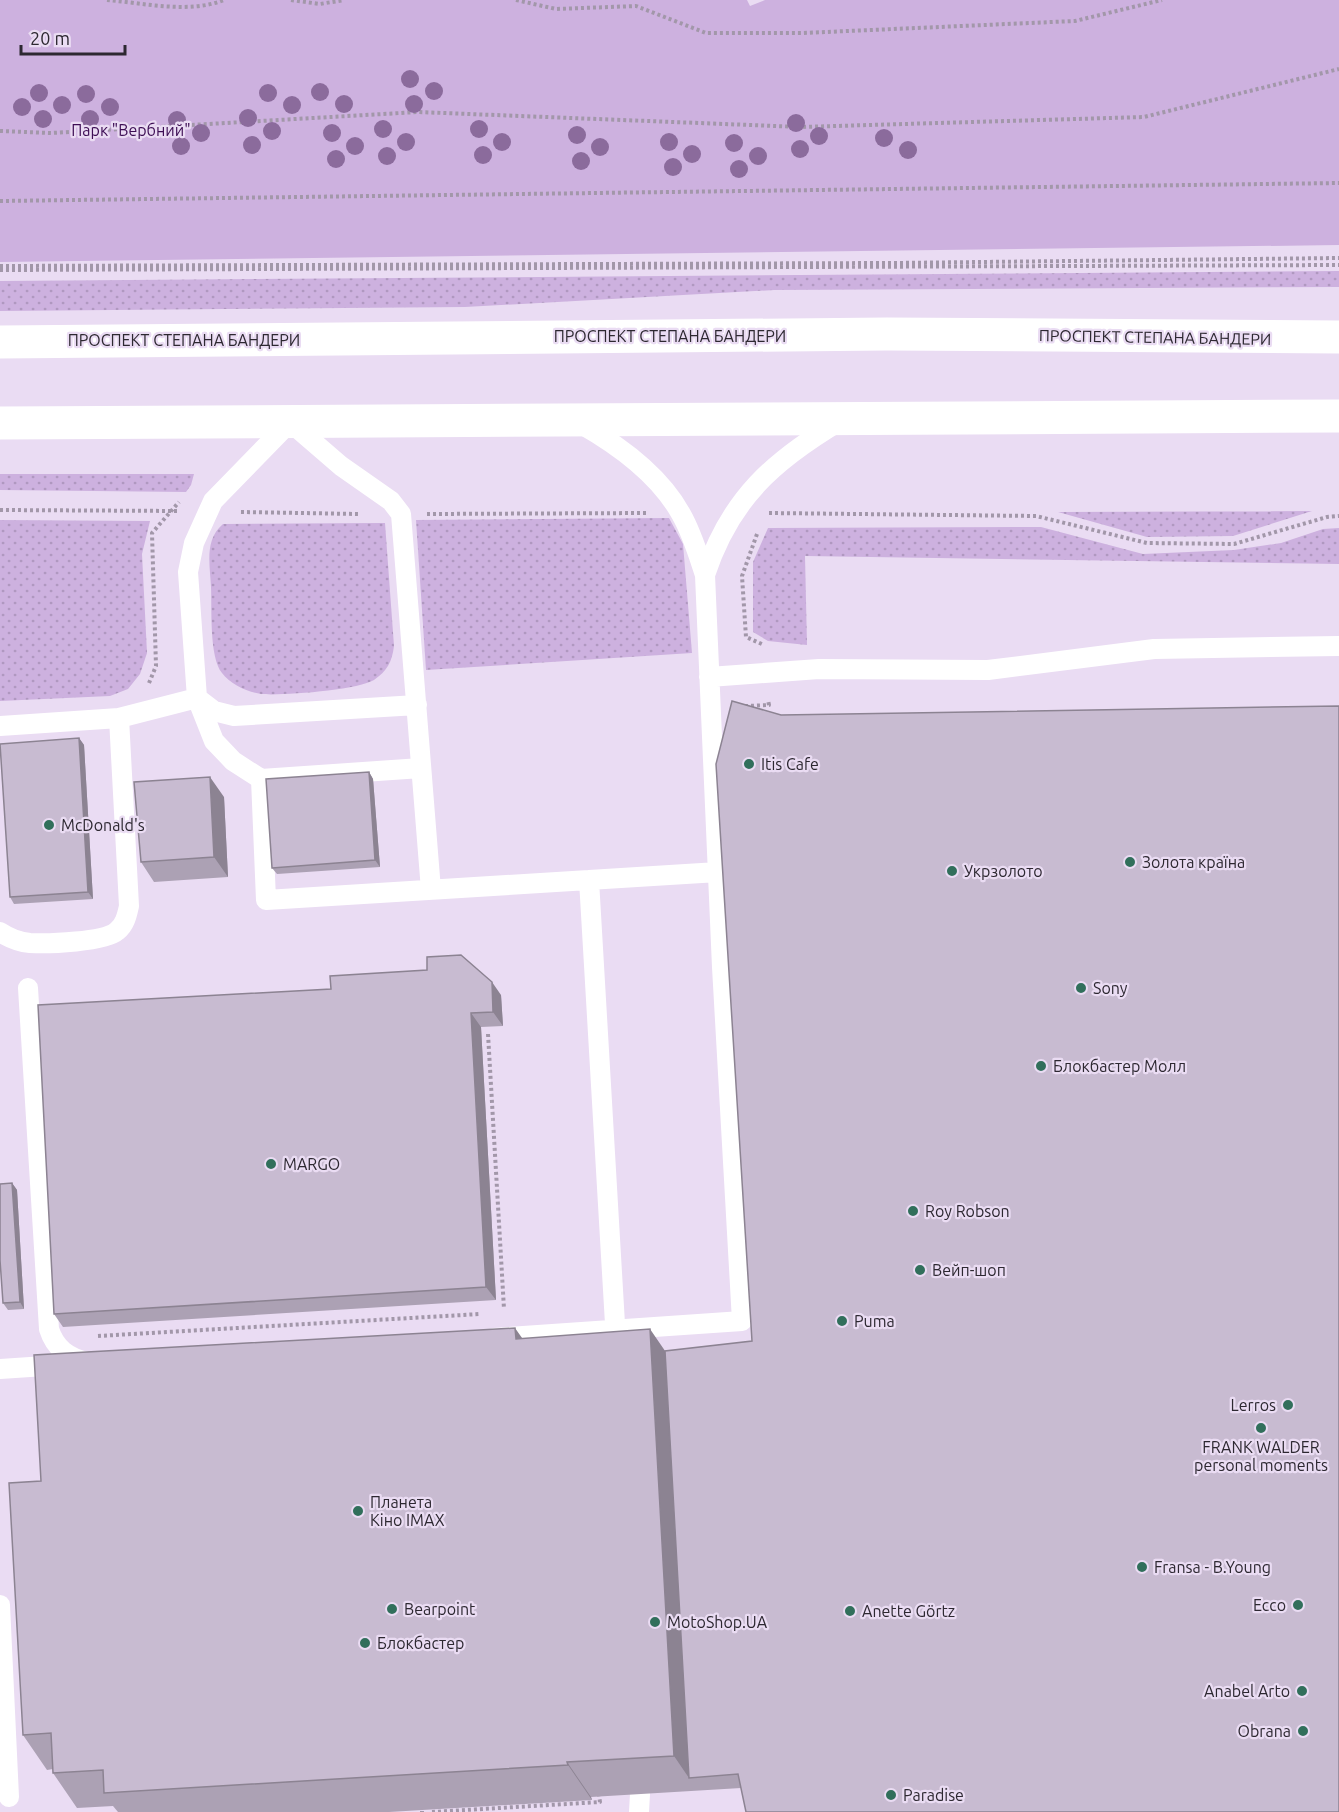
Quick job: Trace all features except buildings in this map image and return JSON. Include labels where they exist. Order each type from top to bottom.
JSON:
[{"type":"main road","name":"ПРОСПЕКТ СТЕПАНА БАНДЕРИ","points":[[0,342],[887,334],[1339,337]]},
{"type":"main road","points":[[5,426],[290,422],[1339,417]]},
{"type":"lane","points":[[705,575],[720,533],[743,500],[767,472],[810,439],[842,420]]},
{"type":"lane","points":[[473,1339],[742,1321],[705,575],[695,542],[672,500],[642,468],[608,439],[576,421]]},
{"type":"lane","points":[[421,768],[261,779],[233,761],[214,741],[197,698],[188,572],[194,543],[213,501],[290,422],[342,466],[391,501],[401,514],[431,890]]},
{"type":"lane","points":[[709,676],[819,669],[988,670],[1154,649],[1339,646]]},
{"type":"lane","points":[[197,698],[213,711],[234,716],[417,705]]},
{"type":"lane","points":[[0,726],[119,718],[197,698]]},
{"type":"lane","points":[[0,932],[8,938],[30,943],[104,938],[117,931],[125,920],[129,906],[119,718]]},
{"type":"lane","points":[[261,779],[266,900],[718,872]]},
{"type":"lane","points":[[590,880],[616,1358]]},
{"type":"lane","points":[[0,1369],[100,1362],[75,1359],[62,1351],[52,1338],[49,1329],[27,988]]},
{"type":"lane","points":[[0,1605],[9,1797]]},
{"type":"path","points":[[107,0],[182,6],[212,5],[224,0]]},
{"type":"path","points":[[291,0],[320,4],[344,0]]},
{"type":"path","points":[[516,0],[556,9],[636,6],[706,33],[803,33],[1075,21],[1162,0]]},
{"type":"path","points":[[0,131],[51,133],[418,112],[801,127],[1144,117],[1339,69]]},
{"type":"path","points":[[0,201],[1339,183]]},
{"type":"path","points":[[0,268],[1339,258]]},
{"type":"path","points":[[0,268],[1339,265]]},
{"type":"path","points":[[145,691],[156,666],[152,533],[179,502]]},
{"type":"path","points":[[488,1034],[504,1313]]},
{"type":"path","points":[[52,1338],[492,1313]]},
{"type":"path","points":[[432,1812],[600,1802],[599,1796]]},
{"type":"green space","name":"Парк \"Вербний\"","points":[[0,0],[747,0],[750,6],[765,0],[1339,0],[1339,245],[0,262]]},
{"type":"green space","points":[[1339,271],[1339,287],[774,290],[465,307],[0,311],[0,281]]},
{"type":"green space","points":[[0,474],[194,474],[186,492],[0,490]]},
{"type":"green space","points":[[1312,511],[1233,536],[1147,537],[1058,512]]},
{"type":"green space","points":[[669,518],[683,544],[692,653],[426,670],[416,520]]},
{"type":"green space","points":[[0,520],[150,521],[142,554],[147,653],[140,674],[128,689],[110,696],[0,701]]},
{"type":"green space","points":[[385,523],[394,646],[386,670],[365,684],[285,694],[261,694],[250,691],[239,687],[225,677],[218,666],[213,644],[209,562],[213,538],[223,524]]},
{"type":"green space","points":[[1041,527],[1143,554],[1234,550],[1281,543],[1323,529],[1339,528],[1339,564],[805,556],[807,645],[768,641],[753,632],[753,562],[768,528]]},
{"type":"place","name":"Itis Cafe","points":[[749,764]]},
{"type":"place","name":"McDonald's","points":[[49,825]]},
{"type":"place","name":"Золота країна","points":[[1130,862]]},
{"type":"place","name":"Укрзолото","points":[[952,871]]},
{"type":"place","name":"Sony","points":[[1081,988]]},
{"type":"place","name":"Блокбастер Молл","points":[[1041,1066]]},
{"type":"place","name":"MARGO","points":[[271,1164]]},
{"type":"place","name":"Roy Robson","points":[[913,1211]]},
{"type":"place","name":"Вейп-шоп","points":[[920,1270]]},
{"type":"place","name":"Puma","points":[[842,1321]]},
{"type":"place","name":"Lerros","points":[[1288,1405]]},
{"type":"place","name":"FRANK WALDER personal moments","points":[[1261,1428]]},
{"type":"place","name":"Планета Кіно IMAX","points":[[358,1511]]},
{"type":"place","name":"Fransa - B.Young","points":[[1142,1567]]},
{"type":"place","name":"Ecco","points":[[1298,1605]]},
{"type":"place","name":"Bearpoint","points":[[392,1609]]},
{"type":"place","name":"Anette Görtz","points":[[850,1611]]},
{"type":"place","name":"MotoShop.UA","points":[[655,1622]]},
{"type":"place","name":"Блокбастер","points":[[365,1643]]},
{"type":"place","name":"Anabel Arto","points":[[1302,1691]]},
{"type":"place","name":"Obrana","points":[[1303,1731]]},
{"type":"place","name":"Paradise","points":[[891,1795]]}]
